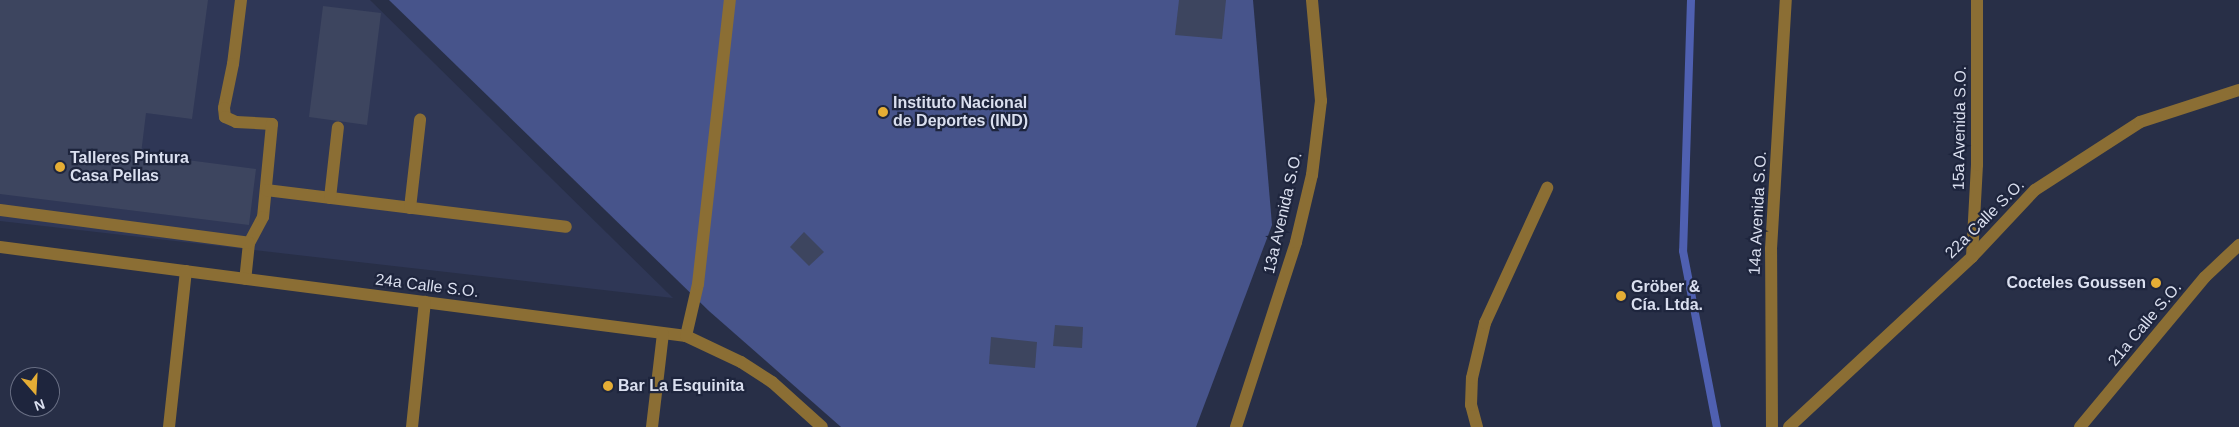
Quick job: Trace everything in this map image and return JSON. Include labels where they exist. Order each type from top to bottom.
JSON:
[{"type":"street","points":[[241,0],[233,64],[224,108],[225,117],[236,122],[272,124],[263,217],[249,243],[245,279]]},
{"type":"street","points":[[686,336],[698,284],[730,0]]},
{"type":"street","name":"13a Avenida S.O.","points":[[1236,427],[1296,242],[1312,175],[1321,101],[1312,0]]},
{"type":"street","name":"14a Avenida S.O.","points":[[1772,427],[1771,249],[1786,0]]},
{"type":"street","name":"15a Avenida S.O.","points":[[1972,256],[1978,165],[1977,0]]},
{"type":"street","name":"22a Calle S.O.","points":[[1789,427],[1972,256],[2036,190],[2140,122],[2239,90]]},
{"type":"street","points":[[410,208],[420,120]]},
{"type":"street","points":[[330,198],[338,127]]},
{"type":"street","points":[[1477,427],[1471,406],[1472,378],[1485,322],[1547,188]]},
{"type":"street","points":[[266,190],[566,227]]},
{"type":"street","points":[[0,210],[249,243]]},
{"type":"street","name":"21a Calle S.O.","points":[[2080,427],[2205,277],[2239,245]]},
{"type":"street","name":"24a Calle S.O.","points":[[0,247],[686,336],[741,362],[772,382],[822,427]]},
{"type":"street","points":[[169,427],[186,271]]},
{"type":"street","points":[[412,427],[425,302]]},
{"type":"street","points":[[652,427],[664,334]]},
{"type":"shaded area","points":[[0,0],[370,0],[673,298],[0,221]]},
{"type":"shaded area","name":"Instituto Nacional de Deportes (IND)","points":[[389,0],[1253,0],[1272,225],[1196,427],[841,427],[709,311]]},
{"type":"building","points":[[0,0],[208,0],[192,119],[146,113],[141,154],[256,169],[249,225],[0,194]]},
{"type":"building","points":[[1179,0],[1226,0],[1222,39],[1175,35]]},
{"type":"building","points":[[323,6],[381,13],[367,125],[309,117]]},
{"type":"building","points":[[804,232],[824,252],[809,266],[790,247]]},
{"type":"building","points":[[1055,325],[1083,327],[1082,348],[1053,346]]},
{"type":"building","points":[[991,337],[1037,342],[1035,368],[989,364]]},
{"type":"waterway","points":[[1691,0],[1683,251],[1717,427]]},
{"type":"place","name":"Instituto Nacional de Deportes (IND)","points":[[883,112]]},
{"type":"place","name":"Talleres Pintura Casa Pellas","points":[[60,167]]},
{"type":"place","name":"Cocteles Goussen","points":[[2156,283]]},
{"type":"place","name":"Gröber & Cía. Ltda.","points":[[1621,296]]},
{"type":"place","name":"Bar La Esquinita","points":[[608,386]]}]
